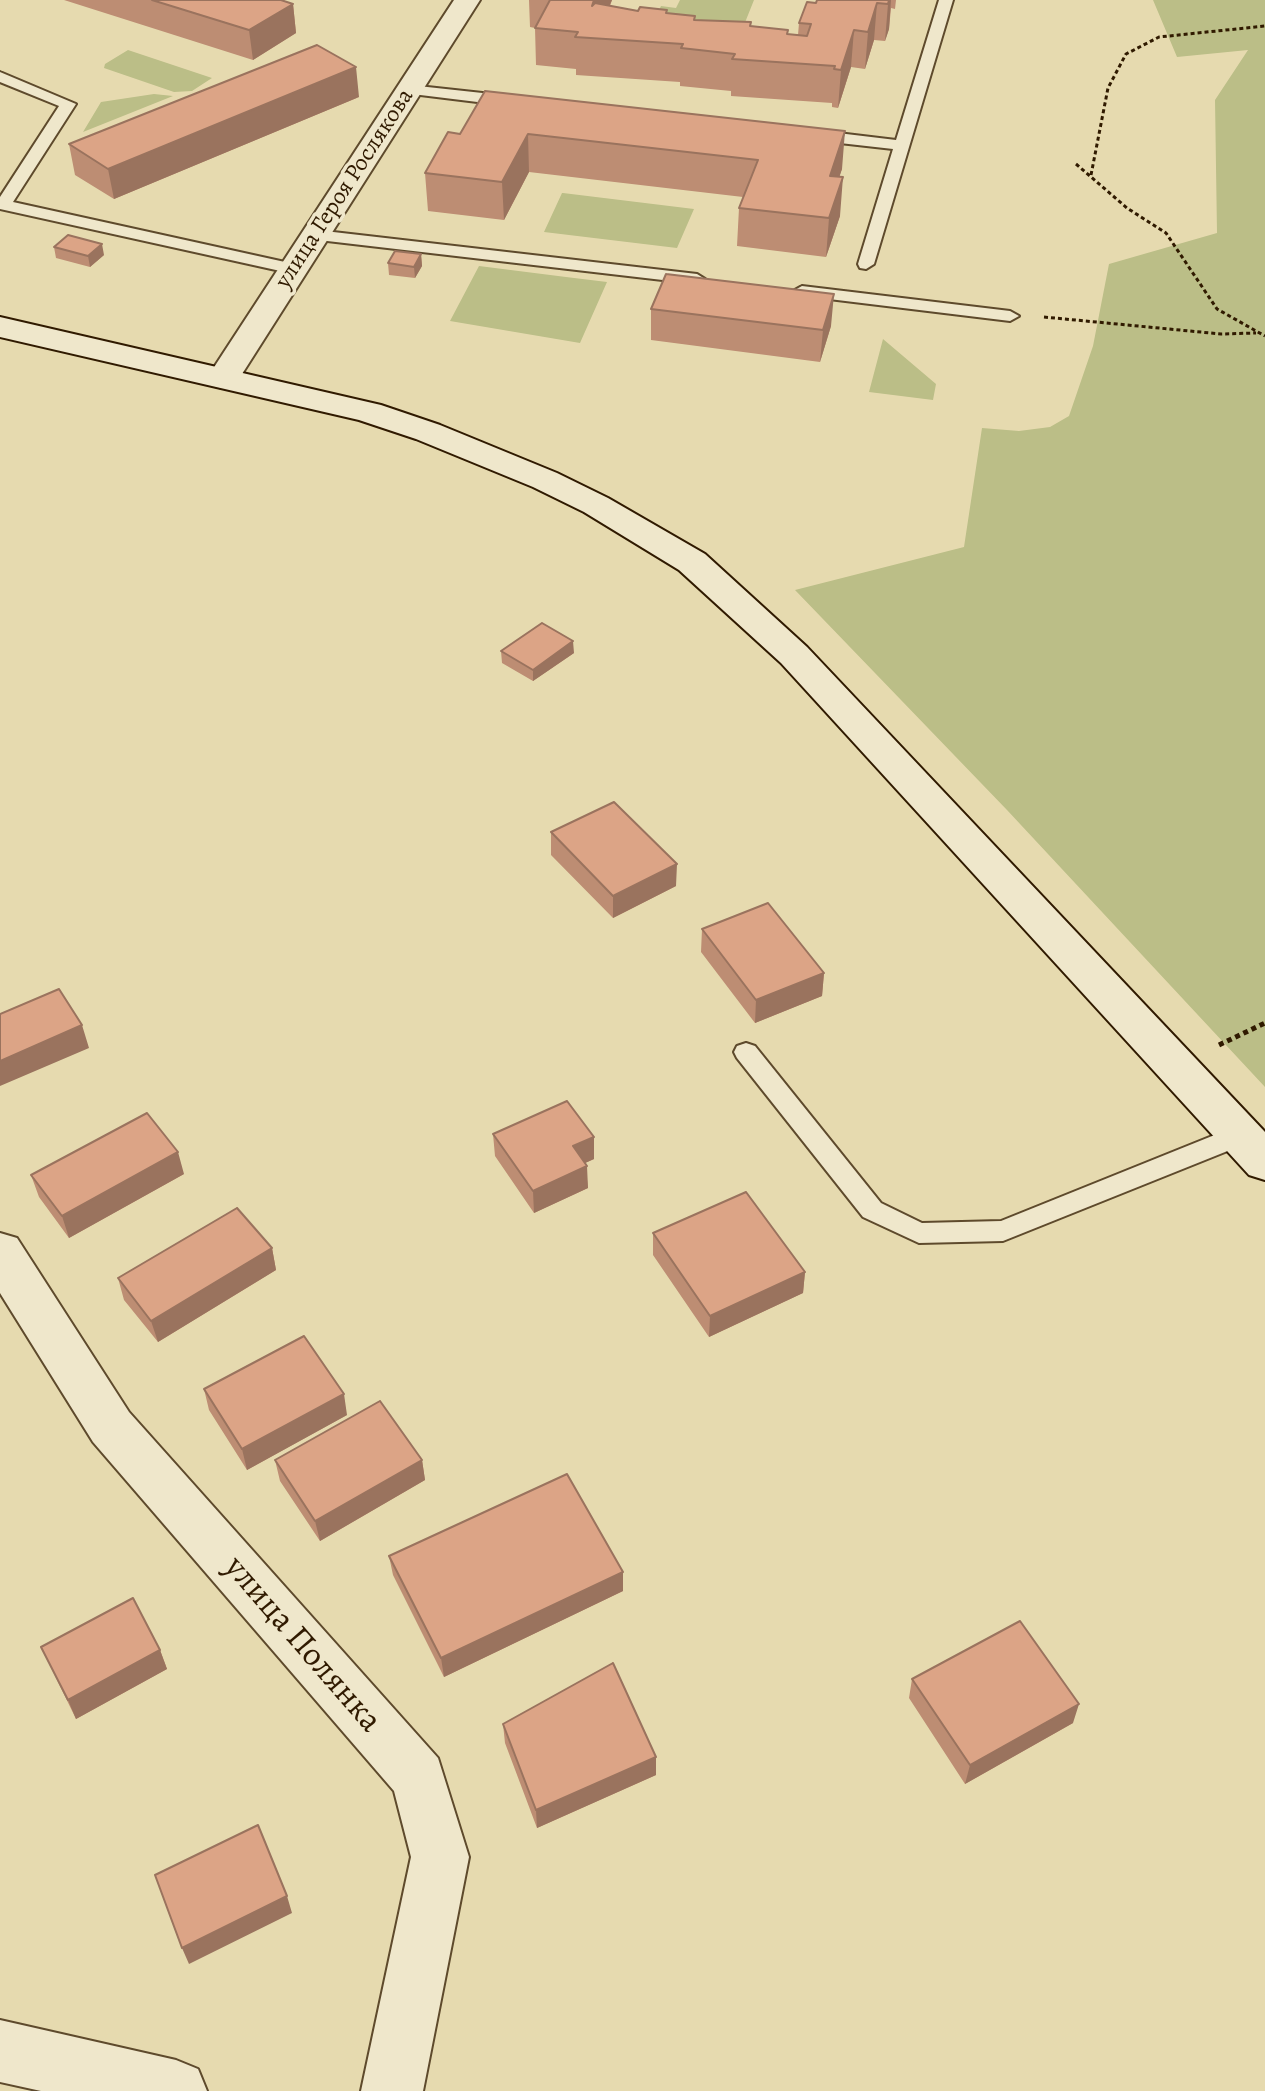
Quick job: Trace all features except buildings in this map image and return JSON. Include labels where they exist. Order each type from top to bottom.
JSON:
[{"type":"street","name":"улица Героя Рослякова","points":[[223,378],[467,0]]},
{"type":"street","points":[[0,327],[369,412],[491,456],[596,505],[692,562],[794,655],[1253,1148]]},
{"type":"street","name":"улица Полянка","points":[[0,1252],[111,1427],[418,1777],[440,1857],[392,2091]]},
{"type":"street","points":[[0,2051],[176,2091]]},
{"type":"lane","points":[[866,264],[946,0]]},
{"type":"lane","points":[[0,77],[68,104],[1,205],[294,269]]},
{"type":"lane","points":[[409,90],[528,103]]},
{"type":"lane","points":[[793,133],[902,145]]},
{"type":"lane","points":[[316,235],[711,281]]},
{"type":"lane","points":[[788,290],[1010,316]]},
{"type":"lane","points":[[746,1052],[872,1210],[919,1233],[1003,1231],[1253,1148]]},
{"type":"path","points":[[1091,175],[1108,88],[1126,54],[1159,37],[1265,26]]},
{"type":"path","points":[[1076,164],[1127,208],[1166,233],[1217,309],[1265,336]]},
{"type":"path","points":[[1010,316],[1090,319],[1135,327],[1221,334],[1257,333]]},
{"type":"green space","points":[[680,0],[754,0],[742,30],[654,21],[661,6],[676,8]]},
{"type":"green space","points":[[1153,0],[1265,0],[1265,1087],[1007,810],[795,590],[964,547],[982,428],[1019,431],[1050,427],[1069,416],[1093,346],[1109,264],[1217,233],[1215,100],[1248,50],[1177,57]]},
{"type":"green space","points":[[128,50],[212,78],[192,91],[174,92],[104,68],[105,64]]},
{"type":"green space","points":[[154,94],[173,96],[83,132],[101,102]]},
{"type":"green space","points":[[562,193],[694,209],[677,248],[544,232]]},
{"type":"green space","points":[[479,266],[607,282],[580,343],[450,321]]},
{"type":"green space","points":[[883,339],[936,384],[933,400],[869,392]]}]
